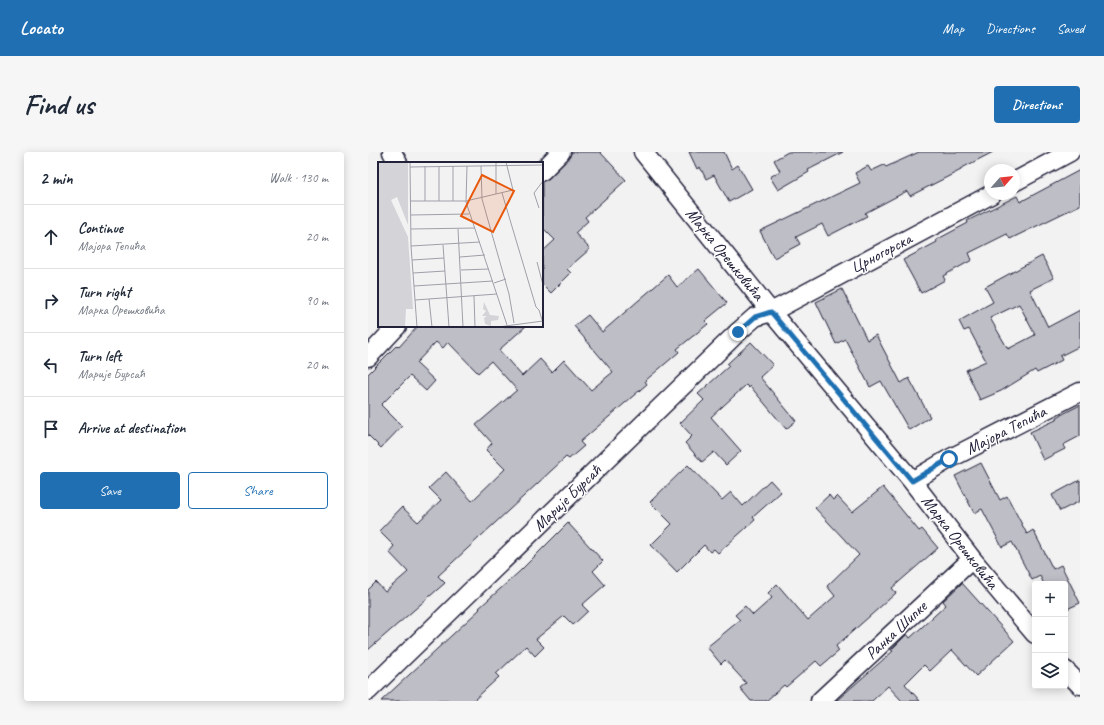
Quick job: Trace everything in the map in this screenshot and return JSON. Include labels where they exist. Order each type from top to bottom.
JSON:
[{"type":"street","points":[[392,152],[397,162]]},
{"type":"street","points":[[543,171],[561,152]]},
{"type":"street","name":"Марка Орешковића","points":[[643,152],[771,312],[912,481],[972,560],[1032,630]]},
{"type":"street","points":[[1020,179],[1070,152]]},
{"type":"street","name":"Црногорска","points":[[771,312],[984,198]]},
{"type":"street","name":"Марије Бурсаћ","points":[[368,691],[738,332],[755,317],[771,312]]},
{"type":"street","points":[[368,356],[396,327]]},
{"type":"street","name":"Мајора Тепића","points":[[912,481],[949,459],[1080,392]]},
{"type":"street","name":"Ранка Шипке","points":[[820,701],[972,560]]},
{"type":"street","points":[[1068,673],[1080,685]]},
{"type":"building","points":[[572,152],[600,152],[626,180],[585,217],[588,221],[575,233],[590,249],[567,269],[571,273],[551,293],[543,285],[543,251],[555,240],[543,228],[543,181],[549,178],[568,159]]},
{"type":"building","points":[[689,152],[724,152],[732,169],[738,165],[752,189],[729,202],[714,175],[706,179],[700,167],[697,169]]},
{"type":"building","points":[[788,152],[843,152],[808,170],[809,172],[778,190],[770,177],[780,171],[774,160]]},
{"type":"building","points":[[919,152],[993,152],[910,196],[907,191],[865,213],[867,216],[828,236],[822,224],[796,237],[800,244],[774,258],[760,231],[860,183],[855,173],[868,166],[871,171],[884,165],[886,167]]},
{"type":"building","points":[[1080,170],[1080,205],[1010,239],[1007,234],[969,253],[972,260],[943,276],[945,280],[921,293],[903,260],[937,242],[936,240],[968,223],[967,221],[1009,200],[1019,200],[1020,202]]},
{"type":"building","points":[[1042,256],[1054,278],[1030,290],[1048,327],[1080,310],[1080,346],[1060,356],[1062,360],[1037,373],[1035,370],[1001,391],[980,400],[966,370],[986,361],[969,329],[964,331],[959,321],[993,302],[985,287]],"holes":[[[1019,304],[1035,335],[1008,349],[990,318]]]},
{"type":"building","points":[[699,269],[727,303],[705,321],[708,324],[677,349],[679,352],[645,381],[647,384],[580,442],[584,446],[569,459],[566,457],[438,576],[445,583],[368,650],[368,590],[376,582],[385,592],[408,572],[389,552],[394,546],[379,531],[402,507],[418,522],[441,500],[429,488],[446,472],[472,501],[505,469],[486,450],[492,443],[476,425],[517,390],[491,361],[478,373],[448,342],[443,348],[436,342],[416,363],[435,381],[426,391],[410,376],[381,405],[402,426],[381,448],[368,435],[368,374],[397,345],[399,347],[417,327],[525,327],[499,350],[522,376],[540,359],[552,372],[564,360],[591,390],[613,372],[574,326],[588,315],[602,332],[668,275],[677,287]]},
{"type":"building","points":[[842,289],[867,340],[876,335],[901,383],[909,378],[930,417],[909,430],[881,381],[870,387],[845,339],[836,344],[816,302]]},
{"type":"building","points":[[751,342],[773,365],[760,377],[796,421],[786,429],[750,386],[749,388],[746,385],[711,417],[741,451],[726,465],[714,452],[702,462],[685,443],[692,436],[680,423],[704,400],[698,394],[729,366],[727,364]]},
{"type":"building","points":[[1080,405],[1080,436],[1063,445],[1065,449],[1043,460],[1030,432],[1058,419],[1057,417]]},
{"type":"building","points":[[981,463],[1000,500],[1007,496],[1027,534],[1033,530],[1053,569],[1061,565],[1080,603],[1068,609],[1068,581],[1042,581],[1040,576],[1032,580],[1012,542],[1002,547],[982,509],[974,513],[955,476]]},
{"type":"building","points":[[688,465],[722,500],[731,492],[743,506],[770,480],[781,492],[753,517],[755,520],[718,553],[714,549],[710,552],[704,545],[677,572],[651,545],[672,524],[650,502]]},
{"type":"building","points":[[1080,480],[1080,501],[1060,511],[1052,495]]},
{"type":"building","points":[[883,487],[919,531],[922,529],[938,548],[892,588],[896,593],[836,646],[839,651],[821,666],[816,661],[786,687],[784,685],[766,701],[751,701],[740,688],[746,683],[725,660],[721,664],[707,647],[740,620],[735,615],[745,606],[753,615],[772,598],[768,593],[777,584],[808,620],[835,596],[827,586],[859,555],[815,508],[829,495],[833,500],[837,496],[852,512]]},
{"type":"building","points":[[568,523],[603,561],[593,571],[605,585],[582,605],[588,611],[573,625],[564,616],[536,639],[544,647],[535,656],[526,646],[496,674],[499,677],[473,701],[381,701],[519,572]]},
{"type":"building","points":[[962,583],[1014,641],[976,676],[952,650],[930,671],[924,665],[905,684],[920,701],[902,701],[888,686],[872,701],[836,701],[893,651],[891,650],[907,634],[910,638],[946,605],[943,601]]},
{"type":"route","points":[[738,332],[755,317],[771,312],[912,481],[949,459]]}]
